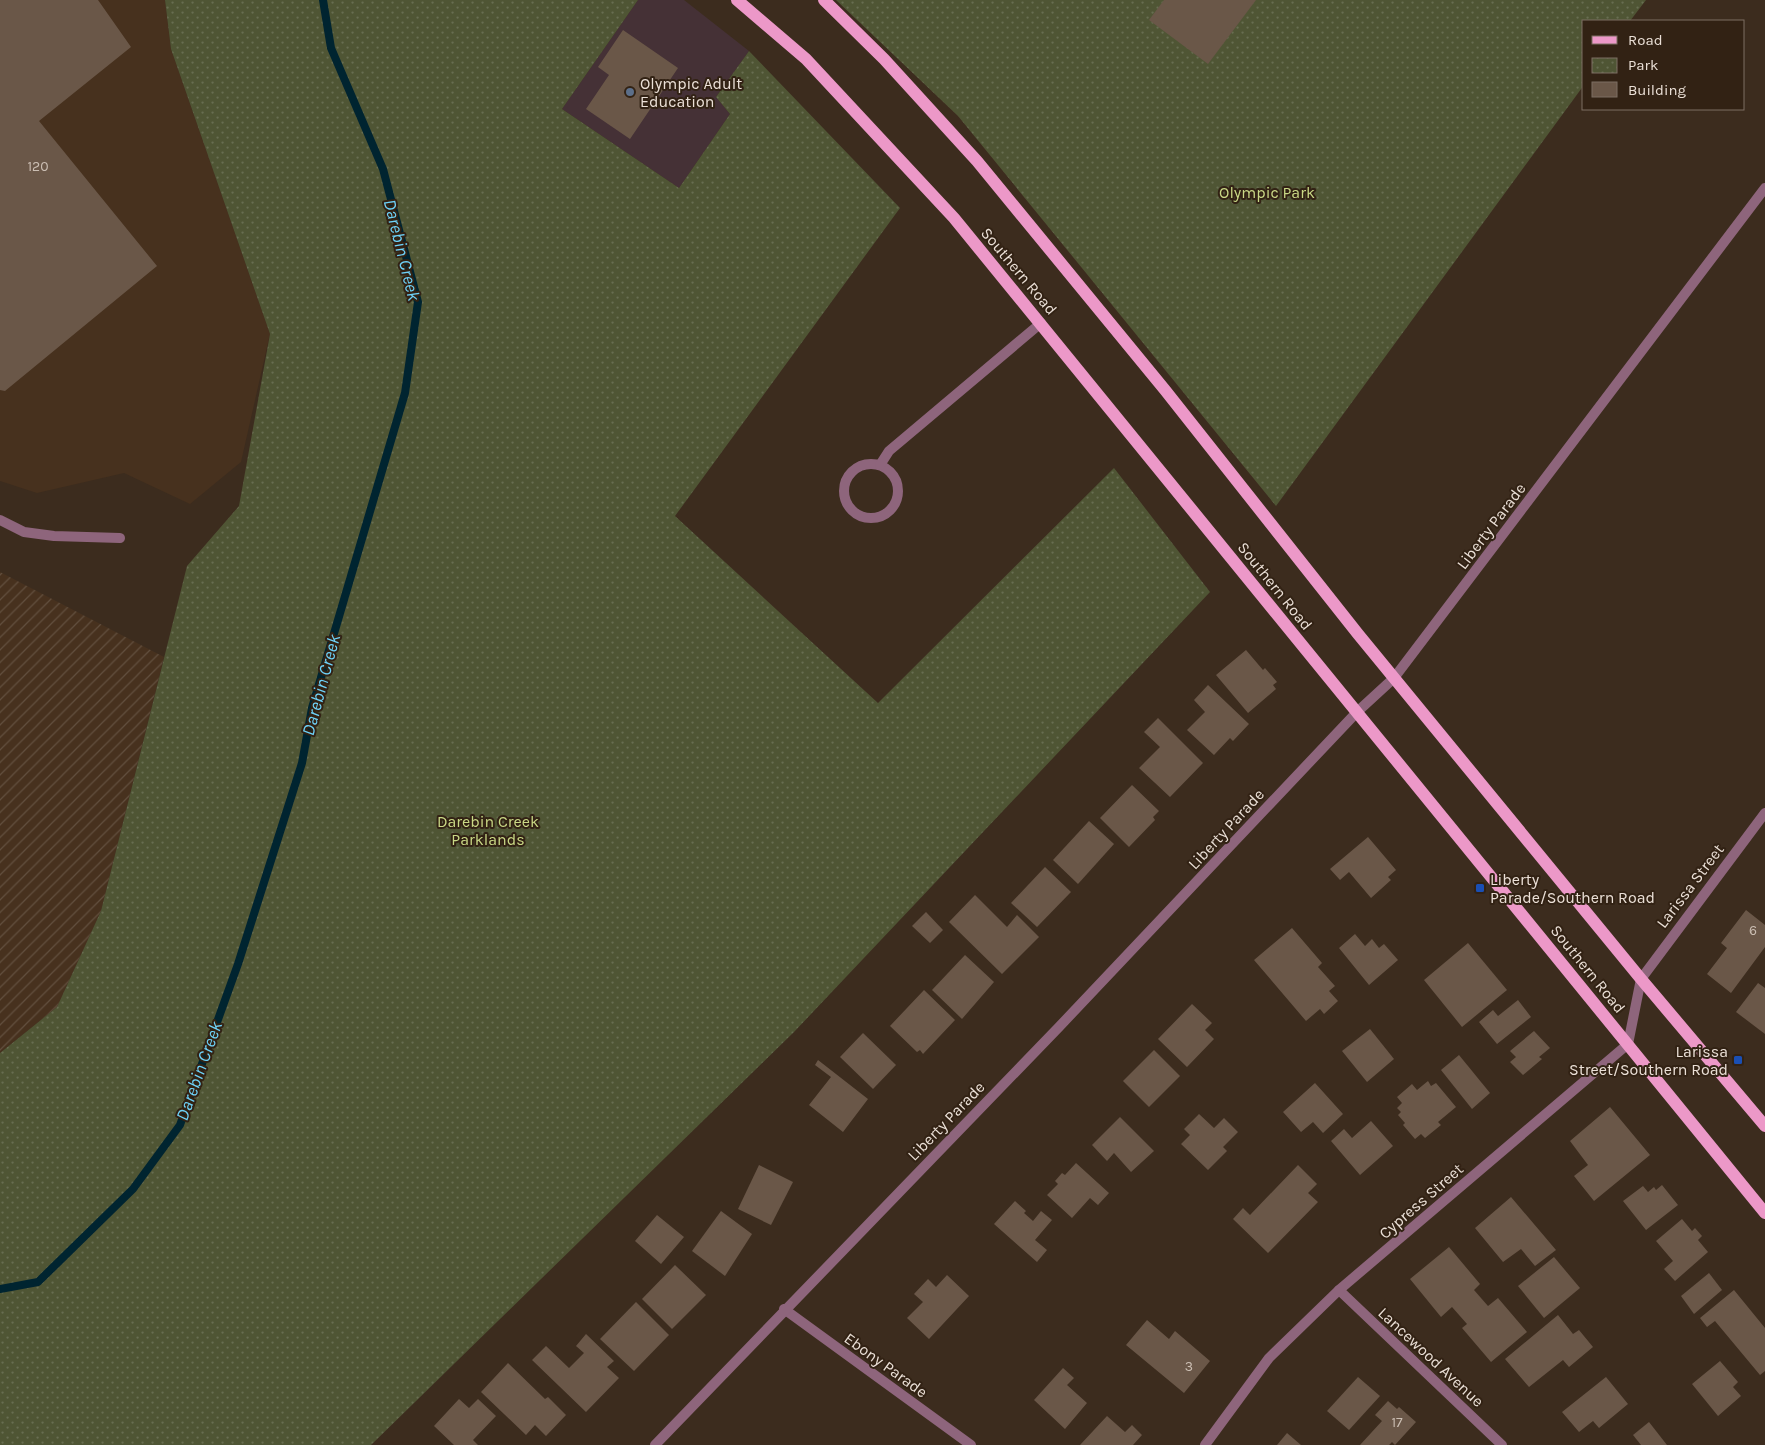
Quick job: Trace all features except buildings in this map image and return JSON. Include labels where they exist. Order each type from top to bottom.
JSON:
[{"type":"main road","name":"Southern Road","points":[[737,0],[806,59],[954,218],[1765,1213]]},
{"type":"main road","points":[[824,0],[884,59],[977,161],[1165,390],[1394,678],[1640,979],[1765,1126]]},
{"type":"street","name":"Liberty Parade","points":[[655,1445],[784,1309],[1058,1028],[1357,712],[1394,678],[1765,188]]},
{"type":"street","points":[[880,465],[891,449],[1041,323]]},
{"type":"street","points":[[861,465],[880,465],[894,475],[898,483],[898,500],[894,508],[880,518],[862,517],[848,506],[844,487],[847,478],[861,465]]},
{"type":"street","points":[[0,520],[24,532],[54,536],[120,538]]},
{"type":"street","name":"Larissa Street","points":[[1640,979],[1765,813]]},
{"type":"street","points":[[1628,1044],[1640,979]]},
{"type":"street","name":"Cypress Street","points":[[1205,1445],[1269,1358],[1339,1290],[1628,1044]]},
{"type":"street","name":"Lancewood Avenue","points":[[1339,1290],[1502,1445]]},
{"type":"street","name":"Ebony Parade","points":[[784,1309],[971,1445]]},
{"type":"shaded area","points":[[0,0],[165,0],[171,49],[270,334],[241,462],[190,504],[124,473],[37,493],[0,481]]},
{"type":"shaded area","points":[[638,0],[684,0],[749,51],[716,97],[730,114],[679,188],[562,109]]},
{"type":"shaded area","points":[[0,572],[164,657],[101,911],[57,1007],[0,1053]]},
{"type":"green space","name":"Darebin Creek Parklands","points":[[165,0],[638,0],[562,109],[679,188],[730,114],[716,97],[749,51],[900,208],[675,516],[878,703],[1114,468],[1210,592],[794,1032],[371,1445],[0,1445],[0,1053],[57,1007],[101,911],[187,566],[239,506],[270,334],[171,49]]},
{"type":"green space","name":"Olympic Park","points":[[836,0],[1646,0],[1631,20],[1582,20],[1582,88],[1276,506],[958,116]]},
{"type":"waterway","name":"Darebin Creek","points":[[0,1289],[38,1282],[133,1189],[180,1125],[238,964],[302,763],[312,708],[405,393],[418,302],[383,169],[331,48],[323,0]]},
{"type":"place","name":"Olympic Adult Education","points":[[630,92]]},
{"type":"place","name":"Liberty Parade/Southern Road","points":[[1480,888]]},
{"type":"place","name":"Larissa Street/Southern Road","points":[[1738,1060]]}]
